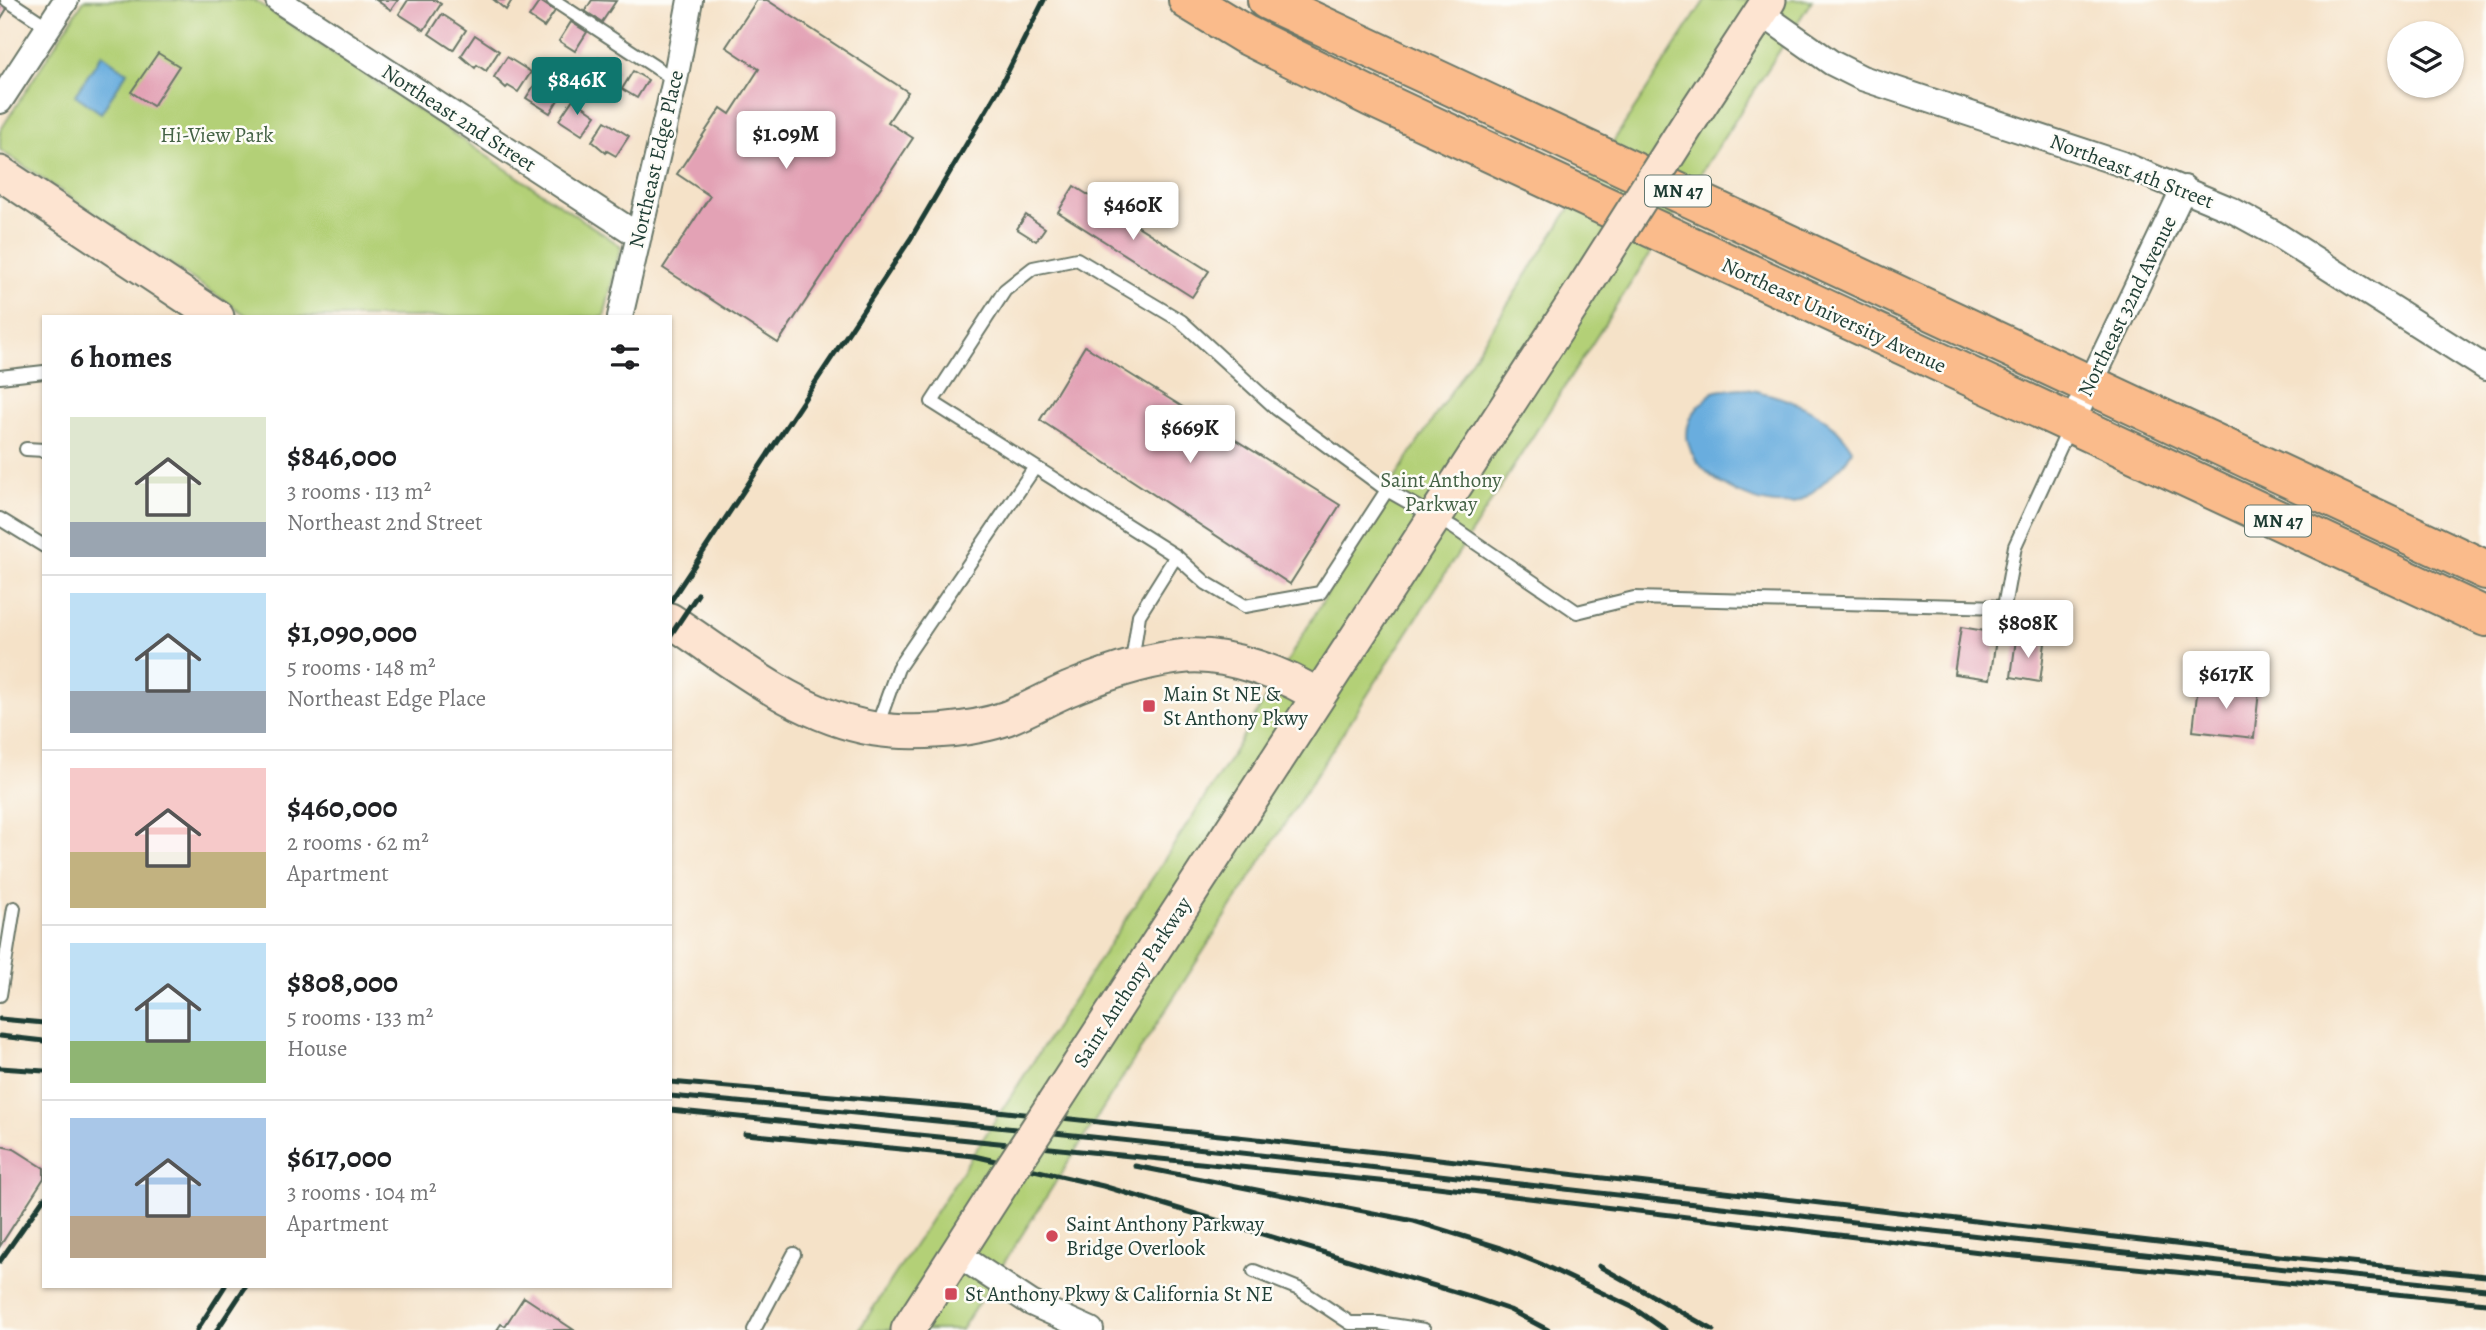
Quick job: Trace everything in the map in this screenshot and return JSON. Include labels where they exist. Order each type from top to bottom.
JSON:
[{"type":"main road","name":"MN 47","points":[[1266,0],[2486,570]]},
{"type":"main road","name":"Northeast University Avenue","points":[[1191,2],[1244,34],[1371,97],[2486,617]]},
{"type":"street","points":[[0,101],[66,0]]},
{"type":"street","name":"Northeast 2nd Street","points":[[278,0],[639,236]]},
{"type":"street","name":"Northeast Edge Place","points":[[620,315],[676,80],[690,0]]},
{"type":"street","name":"Saint Anthony Parkway","points":[[908,1330],[1765,6]]},
{"type":"street","name":"Northeast 4th Street","points":[[1765,6],[1832,63],[1862,78],[2122,164],[2184,188],[2274,233],[2486,368]]},
{"type":"street","points":[[0,173],[214,315]]},
{"type":"street","name":"Northeast 32nd Avenue","points":[[2071,424],[2184,188]]},
{"type":"street","points":[[672,621],[790,700],[876,729],[935,731],[1005,718],[1078,685],[1132,666],[1189,655],[1248,664],[1301,685],[1318,696]]},
{"type":"street","points":[[957,1254],[1031,1303],[1091,1330]]},
{"type":"lane","points":[[7,0],[48,27]]},
{"type":"lane","points":[[554,0],[676,80]]},
{"type":"lane","points":[[1387,490],[1320,593],[1245,606],[1206,583],[1176,556],[932,402],[1005,290],[1033,268],[1077,259],[1181,321],[1277,409],[1387,490],[1432,518],[1454,528],[1577,612],[1634,598],[2004,607],[2015,546],[2051,462],[2071,424]]},
{"type":"lane","points":[[0,377],[42,372]]},
{"type":"lane","points":[[26,449],[42,450]]},
{"type":"lane","points":[[876,729],[898,668],[1035,467]]},
{"type":"lane","points":[[0,519],[42,545]]},
{"type":"lane","points":[[1132,666],[1139,615],[1176,556]]},
{"type":"lane","points":[[0,995],[14,908]]},
{"type":"lane","points":[[754,1330],[794,1254]]},
{"type":"lane","points":[[1254,1271],[1298,1289],[1350,1326],[1379,1323],[1424,1330]]},
{"type":"green space","name":"Hi-View Park","points":[[84,0],[254,0],[621,246],[604,315],[246,315],[0,150],[0,131]]},
{"type":"green space","name":"Saint Anthony Parkway","points":[[1705,0],[1812,0],[961,1330],[859,1330],[1229,760],[1402,467]]},
{"type":"water","points":[[102,54],[127,72],[101,113],[75,95]]},
{"type":"water","points":[[1741,388],[1788,400],[1818,415],[1843,436],[1852,449],[1848,458],[1813,492],[1794,503],[1770,503],[1750,498],[1729,488],[1711,476],[1696,460],[1688,443],[1688,425],[1699,406],[1712,393]]},
{"type":"building","points":[[376,0],[398,0],[391,10]]},
{"type":"building","points":[[408,0],[435,0],[441,4],[424,30],[399,14]]},
{"type":"building","points":[[494,0],[512,0],[506,10]]},
{"type":"building","points":[[592,0],[616,1],[602,22],[585,11]]},
{"type":"building","points":[[757,0],[767,0],[908,92],[888,122],[913,138],[778,343],[663,268],[710,196],[677,174],[721,108],[730,114],[759,69],[726,47]]},
{"type":"building","points":[[540,1],[555,11],[544,27],[529,17]]},
{"type":"building","points":[[0,2],[8,7],[0,20]]},
{"type":"building","points":[[442,14],[466,30],[453,50],[429,34]]},
{"type":"building","points":[[571,22],[587,32],[575,51],[559,41]]},
{"type":"building","points":[[475,35],[499,51],[486,71],[477,65],[475,68],[461,56]]},
{"type":"building","points":[[158,53],[179,66],[153,106],[131,92]]},
{"type":"building","points":[[507,57],[531,72],[518,92],[508,86],[506,88],[494,77]]},
{"type":"building","points":[[599,58],[618,70],[606,88],[588,77]]},
{"type":"building","points":[[633,71],[648,80],[637,98],[622,89]]},
{"type":"building","points":[[539,78],[562,93],[550,113],[526,98]]},
{"type":"building","points":[[573,99],[596,115],[582,135],[559,120]]},
{"type":"building","points":[[605,121],[629,136],[616,156],[607,151],[606,153],[592,141]]},
{"type":"building","points":[[1074,186],[1209,271],[1192,297],[1058,212]]},
{"type":"building","points":[[1026,215],[1045,228],[1036,241],[1017,229]]},
{"type":"building","points":[[1085,346],[1340,505],[1290,584],[1040,420]]},
{"type":"building","points":[[1961,627],[1997,633],[1990,679],[1954,674]]},
{"type":"building","points":[[2016,639],[2045,643],[2040,682],[2011,677]]},
{"type":"building","points":[[2198,685],[2259,691],[2254,738],[2193,731]]},
{"type":"building","points":[[0,1146],[14,1149],[42,1167],[42,1181],[0,1246]]},
{"type":"building","points":[[524,1297],[574,1330],[497,1330],[501,1324],[505,1326]]},
{"type":"railway","points":[[672,599],[911,238],[1000,87],[1044,0]]},
{"type":"railway","points":[[672,633],[698,594]]},
{"type":"railway","points":[[0,1019],[42,1023]]},
{"type":"railway","points":[[0,1036],[42,1041]]},
{"type":"railway","points":[[0,1068],[42,1071]]},
{"type":"railway","points":[[672,1082],[960,1107],[1404,1155],[2279,1256],[2486,1276]]},
{"type":"railway","points":[[672,1096],[1125,1140],[2032,1242],[2486,1289]]},
{"type":"railway","points":[[672,1110],[1429,1186],[2005,1255],[2486,1303]]},
{"type":"railway","points":[[745,1134],[974,1156],[1103,1186],[1475,1298],[1510,1310],[1548,1330]]},
{"type":"railway","points":[[1135,1166],[1414,1221],[1501,1248],[1541,1264],[1632,1307],[1665,1330]]},
{"type":"railway","points":[[0,1261],[42,1201]]},
{"type":"railway","points":[[1599,1266],[1713,1330]]},
{"type":"railway","points":[[197,1330],[224,1288]]},
{"type":"railway","points":[[217,1330],[245,1288]]},
{"type":"place","name":"Main St NE & St Anthony Pkwy","points":[[1149,706]]},
{"type":"place","name":"Saint Anthony Parkway Bridge Overlook","points":[[1052,1236]]},
{"type":"place","name":"St Anthony Pkwy & California St NE","points":[[951,1294]]}]
